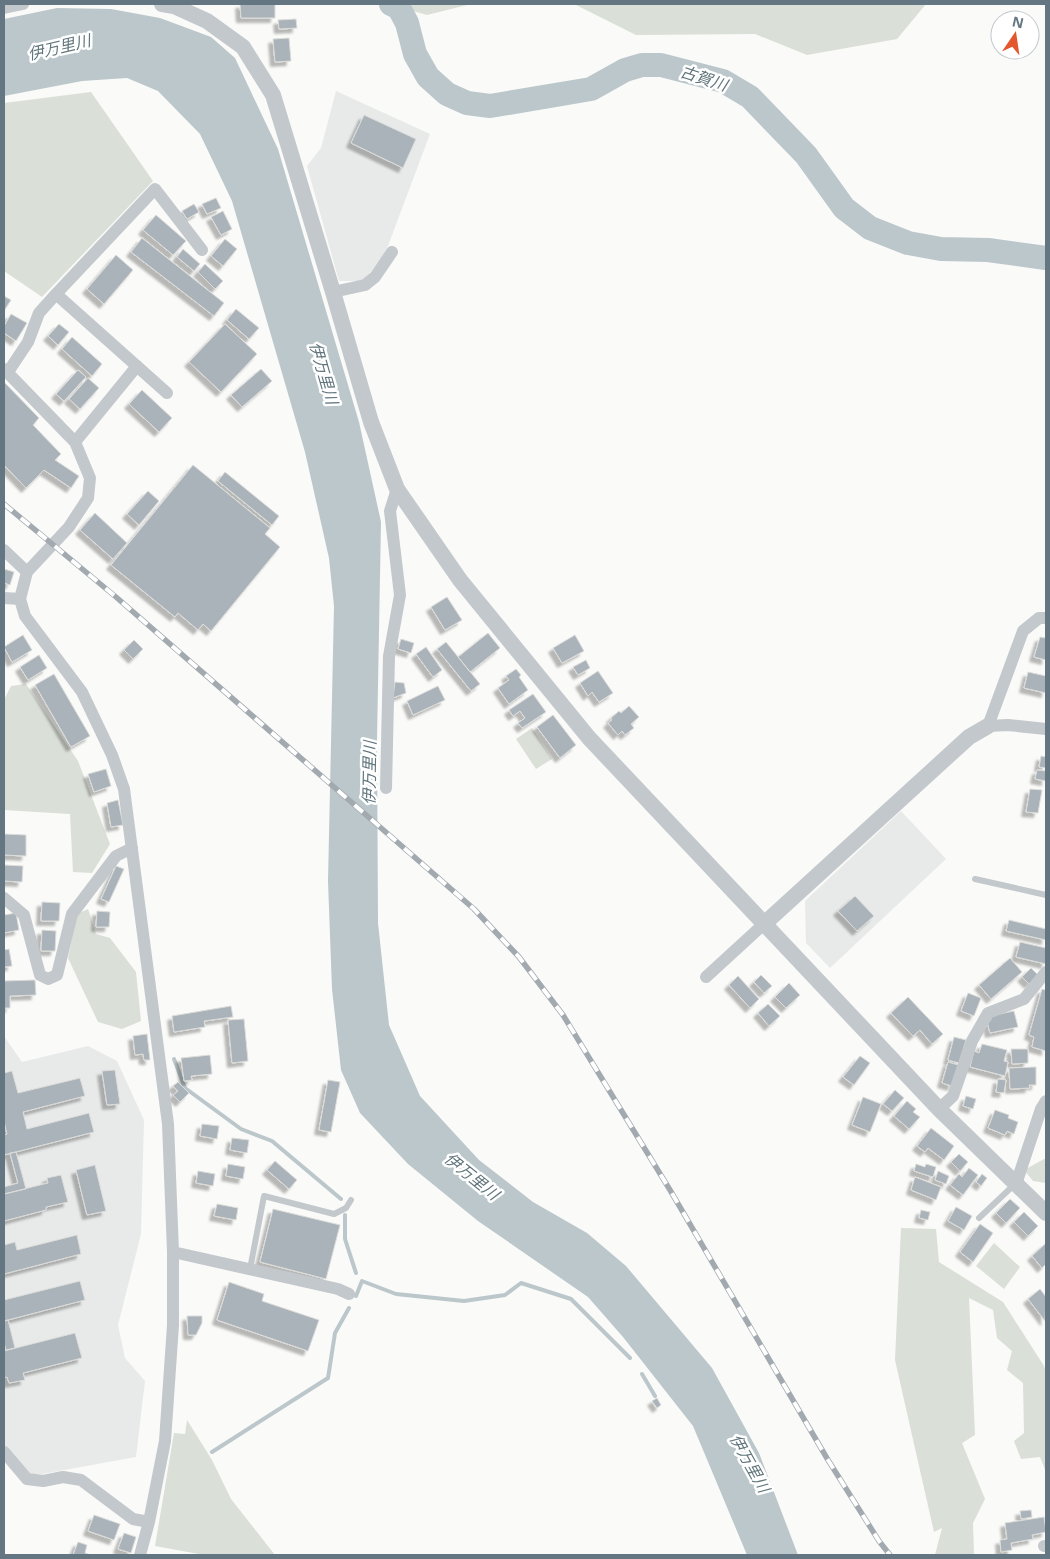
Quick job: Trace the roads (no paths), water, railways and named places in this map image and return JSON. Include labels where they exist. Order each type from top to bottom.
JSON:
[{"type":"street","points":[[4,8],[23,4]]},
{"type":"street","points":[[162,4],[174,6],[207,21],[243,47],[273,95],[370,422],[397,490],[460,580],[590,738],[939,1109],[1046,1213]]},
{"type":"street","points":[[140,1555],[149,1522],[165,1441],[173,1325],[173,1252],[168,1124],[124,789],[112,755],[82,692],[25,616],[20,598],[27,572],[64,533],[88,498],[90,478],[75,442],[6,370],[28,342],[39,313],[155,189],[202,250]]},
{"type":"street","points":[[333,292],[365,285],[375,277],[392,252]]},
{"type":"street","points":[[56,294],[167,393]]},
{"type":"street","points":[[75,442],[137,366]]},
{"type":"street","points":[[386,788],[389,656],[400,595],[390,511],[397,490]]},
{"type":"street","points":[[4,550],[27,572]]},
{"type":"street","points":[[4,598],[20,598]]},
{"type":"street","points":[[988,726],[1023,631],[1038,618],[1046,618]]},
{"type":"street","points":[[706,977],[970,737],[988,726],[1008,725],[1046,730]]},
{"type":"street","points":[[4,898],[24,915],[40,975],[48,980],[57,975],[72,914],[116,856],[132,848]]},
{"type":"street","points":[[939,1109],[953,1096],[972,1041],[988,1013],[1024,999],[1046,972]]},
{"type":"street","points":[[1016,1184],[1040,1109],[1046,1101]]},
{"type":"street","points":[[173,1252],[338,1289],[349,1294]]},
{"type":"street","points":[[4,1452],[27,1478],[43,1481],[64,1476],[81,1480],[133,1519],[149,1522]]},
{"type":"lane","points":[[975,879],[1046,895]]},
{"type":"lane","points":[[979,1218],[1016,1184]]},
{"type":"lane","points":[[250,1269],[264,1196],[334,1214],[346,1208],[351,1200]]},
{"type":"water","name":"伊万里川","points":[[57,8],[111,9],[160,18],[211,37],[235,58],[278,149],[359,422],[381,522],[377,739],[378,923],[389,1025],[420,1096],[479,1160],[533,1202],[587,1233],[626,1266],[712,1368],[759,1453],[798,1555],[747,1555],[693,1426],[623,1337],[588,1297],[478,1221],[408,1164],[360,1113],[341,1070],[332,989],[328,881],[334,606],[329,558],[305,452],[232,201],[200,134],[158,91],[127,78],[82,81],[4,96],[4,19]]},
{"type":"waterway","name":"古賀川","points":[[391,4],[399,8],[407,23],[415,54],[428,77],[447,94],[467,103],[490,106],[591,89],[625,70],[642,65],[661,65],[723,81],[750,97],[806,155],[844,208],[870,228],[908,243],[941,249],[988,250],[1046,258]]},
{"type":"waterway","points":[[174,1059],[185,1088],[241,1129],[272,1141],[341,1199]]},
{"type":"waterway","points":[[345,1215],[345,1239],[356,1273]]},
{"type":"waterway","points":[[356,1296],[362,1281],[396,1294],[464,1301],[505,1295],[521,1283],[571,1299],[630,1358]]},
{"type":"waterway","points":[[212,1452],[328,1378],[335,1333],[349,1308]]},
{"type":"waterway","points":[[642,1374],[655,1396]]},
{"type":"railway","points":[[4,504],[116,597],[474,909],[519,957],[563,1015],[670,1190],[828,1460],[879,1541],[890,1555]]}]
